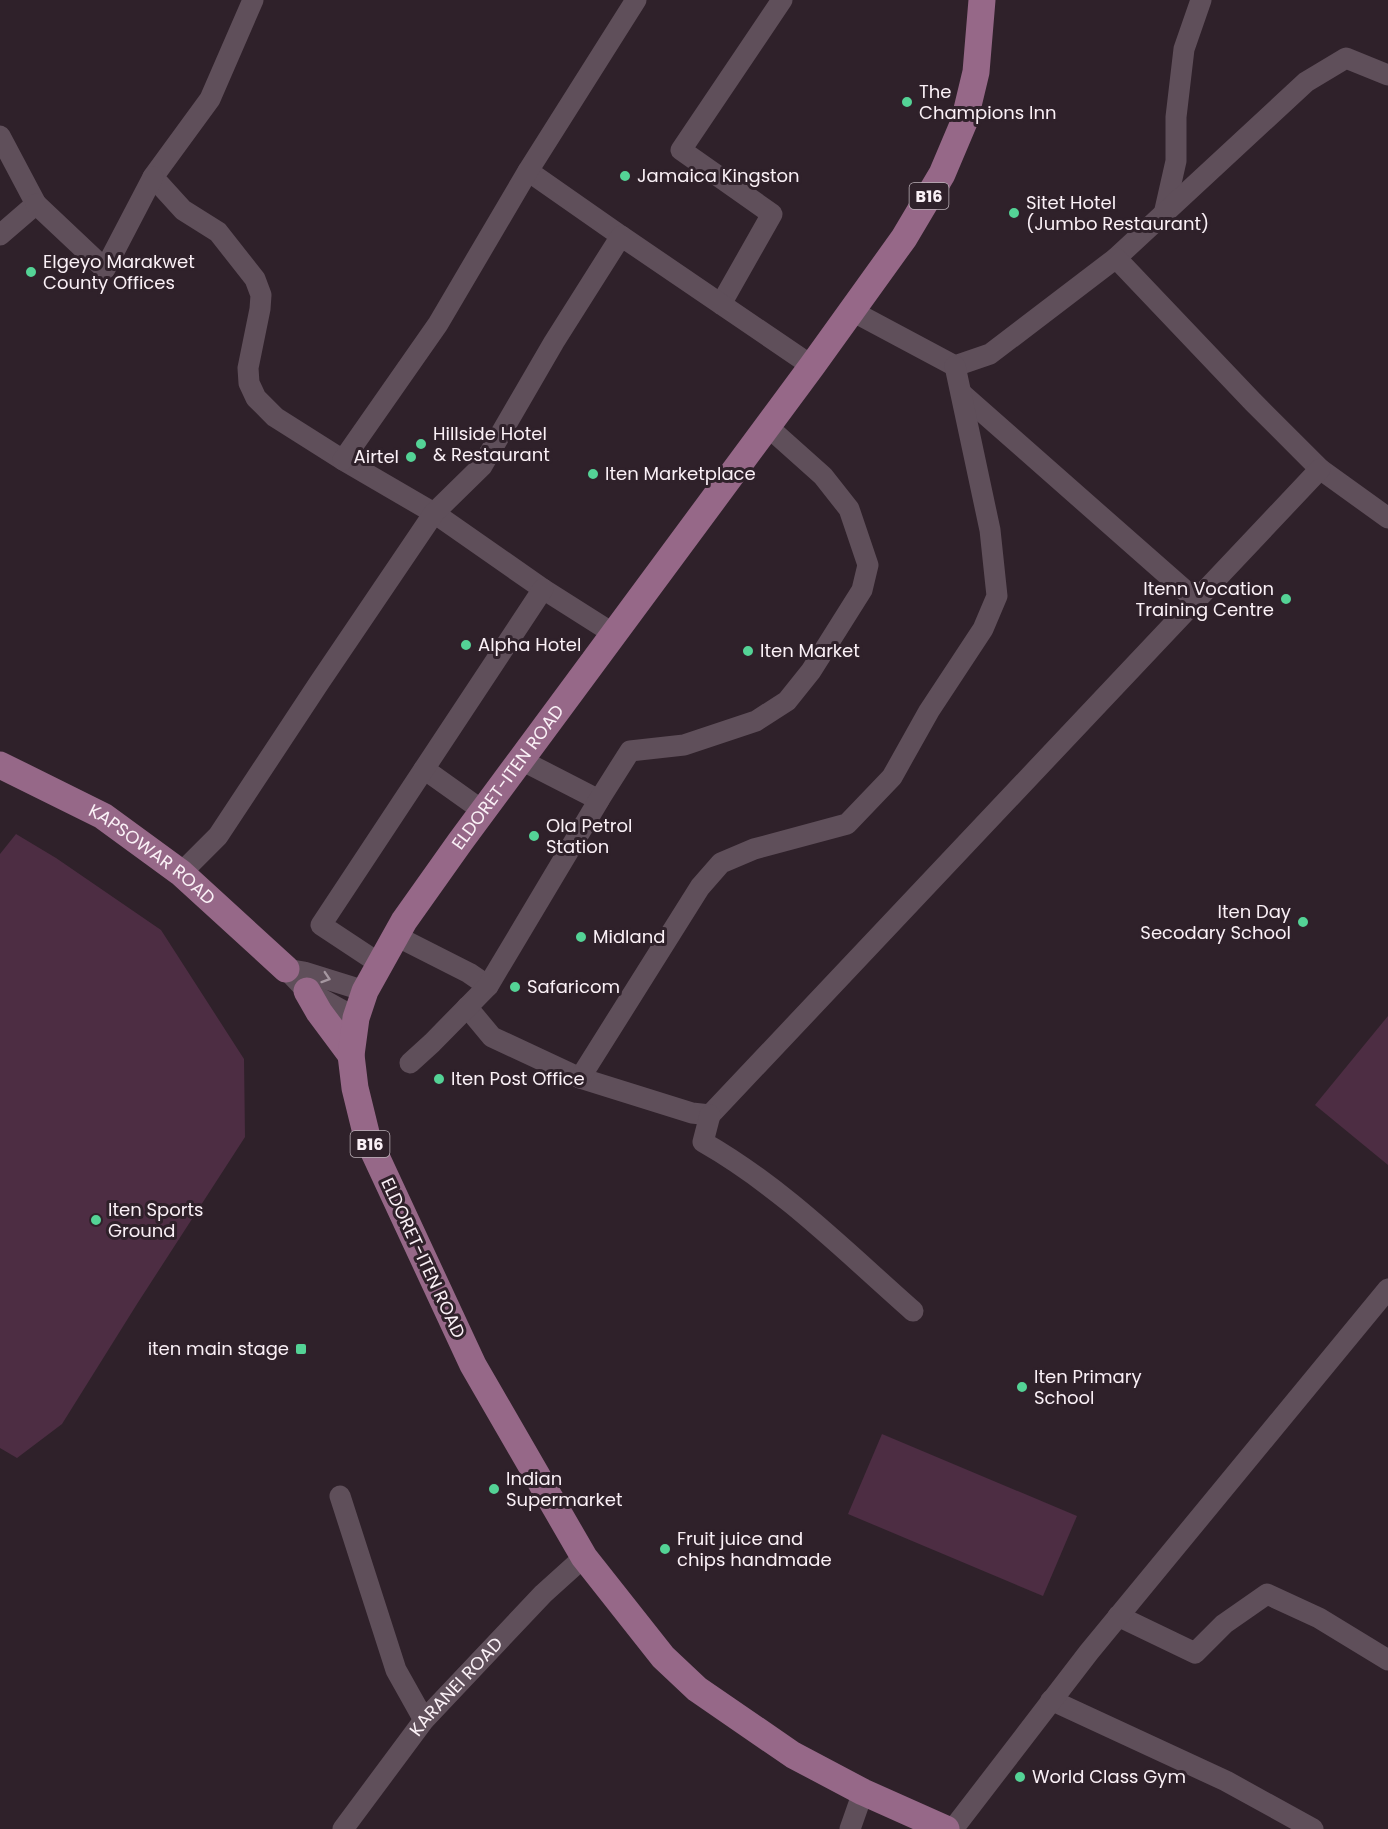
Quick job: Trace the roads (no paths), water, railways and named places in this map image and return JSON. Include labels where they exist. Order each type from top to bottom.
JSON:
[{"type":"main road","name":"B16","points":[[812,366],[904,238],[942,174],[964,122],[976,72],[982,0]]},
{"type":"main road","name":"ELDORET-ITEN ROAD","points":[[812,366],[404,921],[365,991],[356,1018],[351,1055],[366,1137],[472,1365],[584,1557],[663,1657],[697,1689],[793,1755],[863,1792],[946,1829]]},
{"type":"main road","name":"KAPSOWAR ROAD","points":[[0,765],[103,816],[181,873],[286,969]]},
{"type":"main road","points":[[307,991],[319,1012],[351,1055]]},
{"type":"street","points":[[0,136],[36,204],[105,270],[153,177],[210,99],[253,0]]},
{"type":"street","points":[[343,460],[438,324],[528,171],[636,0]]},
{"type":"street","points":[[721,304],[772,214],[681,150],[782,0]]},
{"type":"street","points":[[1164,214],[1176,161],[1176,117],[1184,49],[1201,0]]},
{"type":"street","points":[[852,311],[955,366],[990,354],[1116,258],[1306,82],[1346,58],[1388,75]]},
{"type":"street","points":[[528,171],[812,366]]},
{"type":"street","points":[[153,177],[183,210],[218,232],[255,279],[261,296],[248,368],[249,383],[256,398],[275,417],[434,513],[543,589],[614,634]]},
{"type":"street","points":[[0,235],[36,204]]},
{"type":"street","points":[[181,873],[218,836],[434,513],[482,466],[554,342],[621,236]]},
{"type":"street","points":[[1116,258],[1243,392],[1320,469],[1388,518]]},
{"type":"street","points":[[580,1078],[700,887],[721,863],[754,849],[847,824],[892,777],[929,711],[982,629],[997,596],[990,530],[955,366]]},
{"type":"street","points":[[962,394],[1197,601]]},
{"type":"street","points":[[410,1063],[488,986],[630,751],[684,745],[756,721],[787,701],[811,671],[861,590],[868,565],[849,509],[823,476],[767,426]]},
{"type":"street","points":[[913,1311],[776,1190],[732,1158],[704,1142],[710,1114],[1320,469]]},
{"type":"street","points":[[380,964],[321,925],[543,589]]},
{"type":"street","points":[[521,760],[599,800]]},
{"type":"street","points":[[424,769],[483,811]]},
{"type":"street","points":[[396,936],[469,973],[488,986]]},
{"type":"street","name":"KAPSOWAR ROAD","points":[[286,969],[307,991],[356,1018]]},
{"type":"street","name":"KAPSOWAR ROAD","points":[[286,969],[304,972],[365,991]]},
{"type":"street","points":[[467,1007],[492,1037],[580,1078],[692,1113],[710,1114]]},
{"type":"street","points":[[953,1829],[1118,1616],[1388,1289]]},
{"type":"street","points":[[340,1496],[396,1670],[424,1719]]},
{"type":"street","name":"KARANEI ROAD","points":[[343,1829],[424,1719],[543,1594],[584,1557]]},
{"type":"street","points":[[1118,1616],[1195,1653],[1224,1624],[1267,1594],[1319,1618],[1388,1660]]},
{"type":"street","points":[[1051,1700],[1226,1781],[1312,1829]]},
{"type":"street","points":[[850,1829],[863,1792]]},
{"type":"place","name":"The Champions Inn","points":[[907,102]]},
{"type":"place","name":"Jamaica Kingston","points":[[625,176]]},
{"type":"place","name":"Sitet Hotel (Jumbo Restaurant)","points":[[1014,213]]},
{"type":"place","name":"Elgeyo Marakwet County Offices","points":[[31,272]]},
{"type":"place","name":"Hillside Hotel & Restaurant","points":[[421,444]]},
{"type":"place","name":"Airtel","points":[[411,457]]},
{"type":"place","name":"Iten Marketplace","points":[[593,474]]},
{"type":"place","name":"Itenn Vocation Training Centre","points":[[1286,599]]},
{"type":"place","name":"Alpha Hotel","points":[[466,645]]},
{"type":"place","name":"Iten Market","points":[[748,651]]},
{"type":"place","name":"Ola Petrol Station","points":[[534,836]]},
{"type":"place","name":"Iten Day Secodary School","points":[[1303,922]]},
{"type":"place","name":"Midland","points":[[581,937]]},
{"type":"place","name":"Safaricom","points":[[515,987]]},
{"type":"place","name":"Iten Post Office","points":[[439,1079]]},
{"type":"place","name":"Iten Sports Ground","points":[[96,1220]]},
{"type":"place","name":"iten main stage","points":[[301,1349]]},
{"type":"place","name":"Iten Primary School","points":[[1022,1387]]},
{"type":"place","name":"Indian Supermarket","points":[[494,1489]]},
{"type":"place","name":"Fruit juice and chips handmade","points":[[665,1549]]},
{"type":"place","name":"World Class Gym","points":[[1020,1777]]}]
